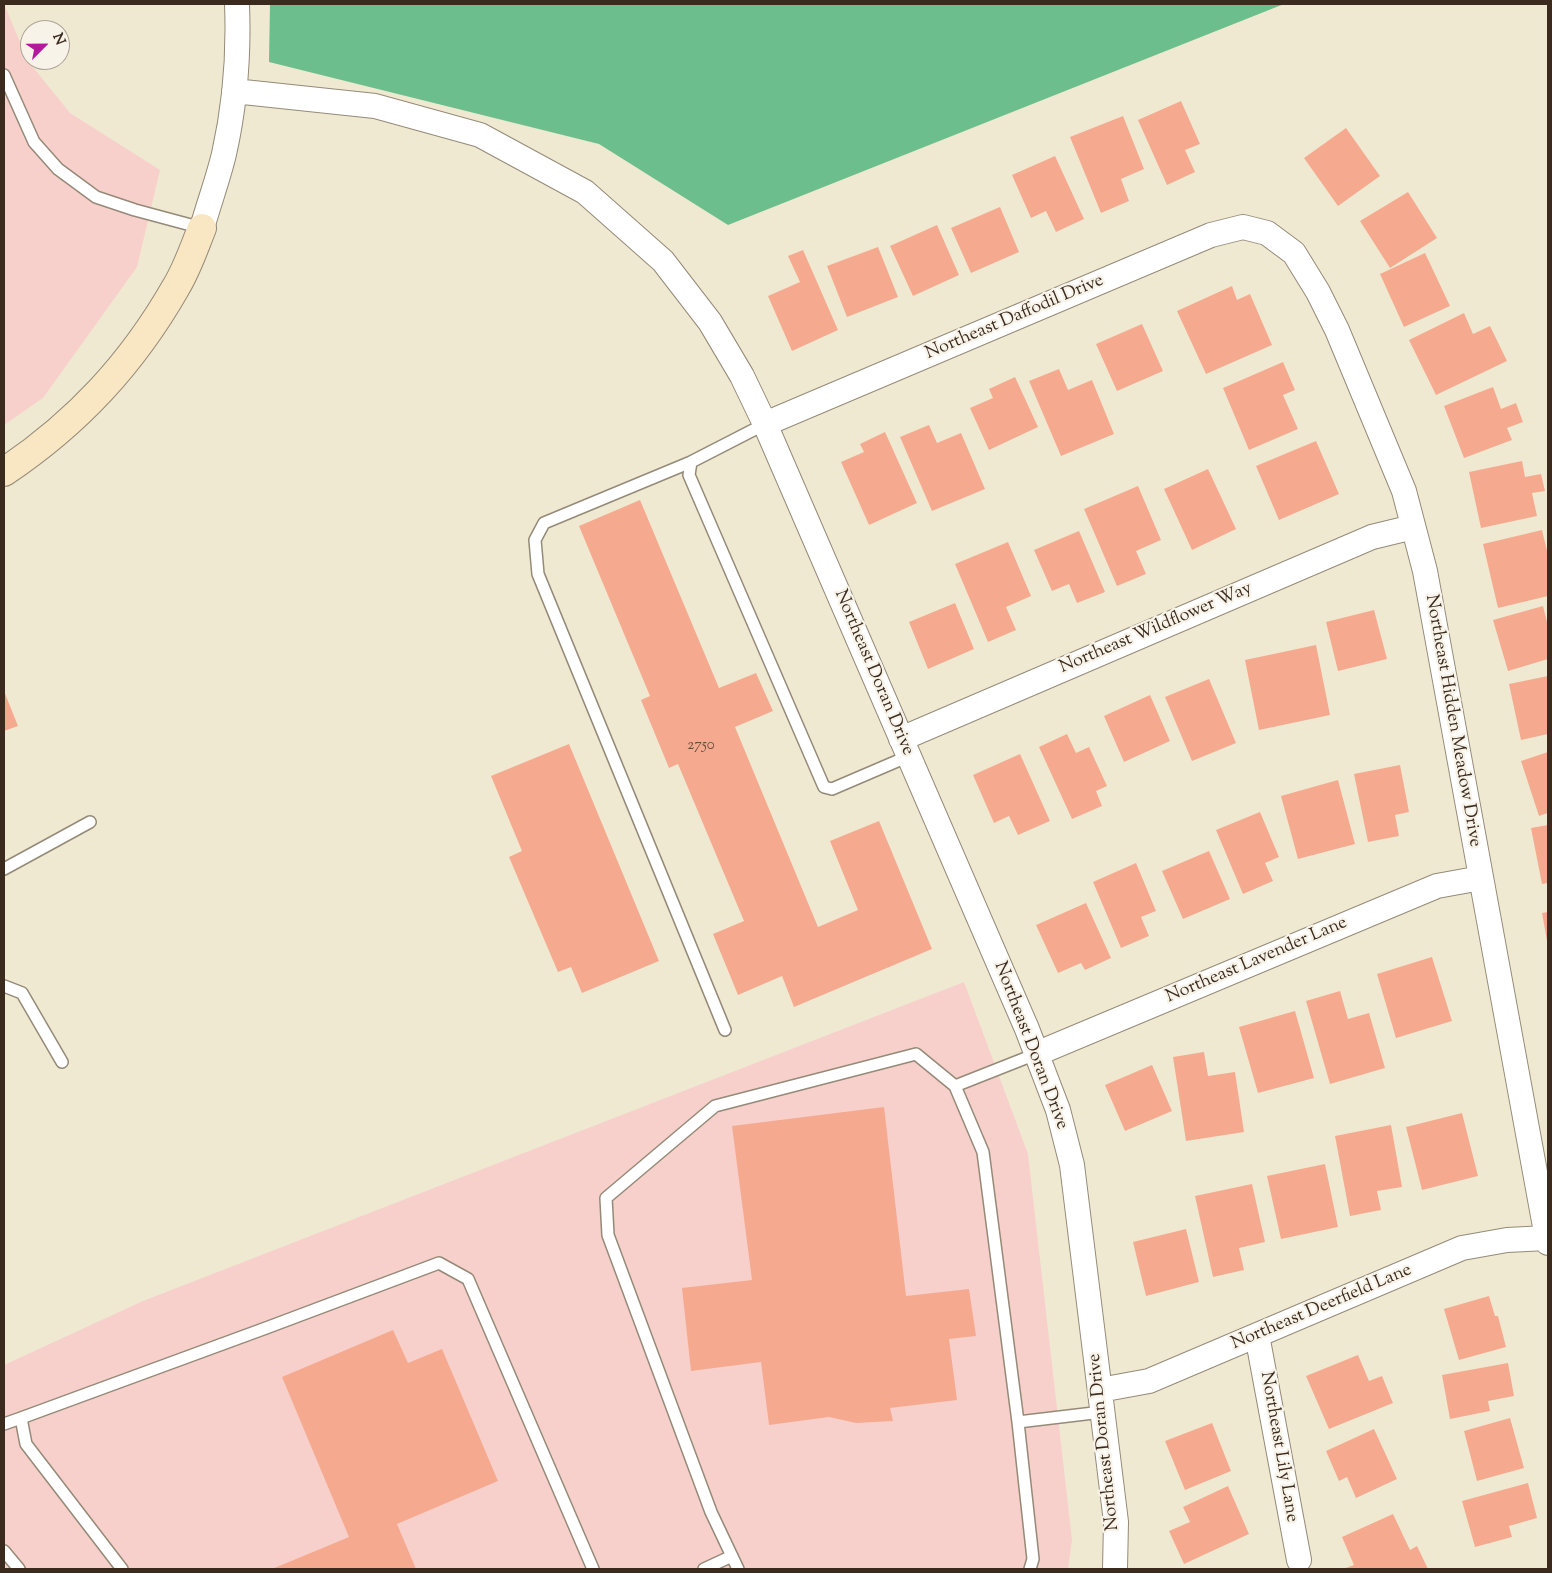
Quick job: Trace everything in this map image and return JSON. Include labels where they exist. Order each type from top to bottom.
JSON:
[{"type":"street","points":[[4,472],[58,432],[107,385],[142,340],[177,286],[202,228],[224,153],[234,91],[238,43],[237,4]]},
{"type":"street","name":"Northeast Doran Drive","points":[[234,91],[375,106],[480,135],[585,192],[663,261],[710,322],[742,376],[765,424],[905,747],[1058,1110],[1072,1165],[1116,1522],[1115,1569]]},
{"type":"street","name":"Northeast Daffodil Drive","points":[[765,424],[1211,235],[1243,226],[1267,233]]},
{"type":"street","name":"Northeast Hidden Meadow Drive","points":[[1267,233],[1294,253],[1318,292],[1337,330],[1404,491],[1425,571],[1548,1241]]},
{"type":"street","name":"Northeast Wildflower Way","points":[[905,747],[1372,537],[1413,528]]},
{"type":"street","name":"Northeast Lavender Lane","points":[[1036,1054],[1437,886],[1481,878]]},
{"type":"street","name":"Northeast Deerfield Lane","points":[[1101,1401],[1462,1248],[1507,1240],[1548,1241]]},
{"type":"street","name":"Northeast Lily Lane","points":[[1257,1335],[1299,1560]]},
{"type":"lane","points":[[4,76],[34,142],[58,169],[96,196],[135,210],[202,228]]},
{"type":"lane","points":[[725,1030],[538,574],[535,540],[544,523],[691,462],[765,424]]},
{"type":"lane","points":[[691,462],[689,475],[824,787],[832,789],[905,747]]},
{"type":"lane","points":[[4,869],[90,822]]},
{"type":"lane","points":[[4,986],[22,993],[62,1062]]},
{"type":"lane","points":[[738,1569],[711,1512],[608,1235],[606,1198],[715,1106],[916,1054],[955,1086],[983,1152],[1018,1422],[1033,1559],[1030,1569]]},
{"type":"lane","points":[[955,1086],[1036,1054]]},
{"type":"lane","points":[[4,1424],[438,1263],[468,1280],[593,1569]]},
{"type":"lane","points":[[1018,1422],[1101,1401]]},
{"type":"lane","points":[[21,1418],[26,1444],[122,1569]]},
{"type":"lane","points":[[4,1551],[19,1569]]},
{"type":"lane","points":[[704,1569],[732,1556]]},
{"type":"shaded area","points":[[4,4],[20,42],[20,70],[35,70],[70,113],[160,170],[137,267],[43,398],[4,425]]},
{"type":"shaded area","points":[[964,982],[1028,1154],[1072,1540],[1068,1569],[4,1569],[4,1365],[143,1301]]},
{"type":"green space","points":[[270,4],[1284,4],[728,225],[599,144],[269,62]]},
{"type":"building","points":[[1181,101],[1200,144],[1185,150],[1195,172],[1167,185],[1138,120]]},
{"type":"building","points":[[1123,116],[1144,169],[1121,179],[1129,201],[1101,213],[1070,137]]},
{"type":"building","points":[[1346,128],[1380,176],[1338,206],[1304,158]]},
{"type":"building","points":[[1055,156],[1084,219],[1056,232],[1046,211],[1031,218],[1012,175]]},
{"type":"building","points":[[1408,192],[1437,238],[1390,268],[1360,221]]},
{"type":"building","points":[[1000,207],[1019,252],[971,273],[951,228]]},
{"type":"building","points":[[937,225],[959,275],[913,296],[890,246]]},
{"type":"building","points":[[878,247],[898,297],[847,317],[827,266]]},
{"type":"building","points":[[803,250],[838,330],[792,351],[768,296],[800,282],[788,256]]},
{"type":"building","points":[[1425,253],[1450,306],[1404,327],[1380,274]]},
{"type":"building","points":[[1232,286],[1237,300],[1250,294],[1272,345],[1206,374],[1177,311]]},
{"type":"building","points":[[1464,313],[1473,334],[1490,326],[1507,361],[1436,395],[1409,340]]},
{"type":"building","points":[[1142,324],[1163,371],[1117,391],[1096,344]]},
{"type":"building","points":[[1283,362],[1295,390],[1283,395],[1298,429],[1249,450],[1223,388]]},
{"type":"building","points":[[1059,369],[1068,390],[1092,380],[1114,434],[1061,456],[1029,381]]},
{"type":"building","points":[[1015,377],[1038,427],[989,450],[970,408],[993,398],[989,389]]},
{"type":"building","points":[[1493,387],[1501,409],[1516,403],[1523,422],[1507,428],[1512,440],[1464,458],[1444,406]]},
{"type":"building","points":[[929,425],[937,443],[961,433],[985,489],[932,511],[900,437]]},
{"type":"building","points":[[885,432],[917,503],[869,525],[841,462],[864,452],[860,444]]},
{"type":"building","points":[[1316,441],[1339,494],[1279,520],[1256,466]]},
{"type":"building","points":[[1522,461],[1525,477],[1541,474],[1545,491],[1532,493],[1537,516],[1481,528],[1469,472]]},
{"type":"building","points":[[1208,469],[1236,529],[1192,550],[1164,489]]},
{"type":"building","points":[[1138,486],[1161,540],[1136,551],[1146,574],[1117,586],[1084,509]]},
{"type":"building","points":[[640,500],[719,688],[756,673],[773,711],[735,727],[818,927],[858,910],[830,841],[879,821],[932,949],[794,1007],[782,976],[738,995],[713,934],[744,921],[678,764],[669,768],[641,700],[650,696],[579,526]]},
{"type":"building","points":[[1542,530],[1548,555],[1548,596],[1498,608],[1483,544]]},
{"type":"building","points":[[1079,531],[1105,592],[1077,603],[1069,584],[1052,591],[1034,550]]},
{"type":"building","points":[[1008,542],[1031,596],[1006,607],[1016,630],[988,642],[955,564]]},
{"type":"building","points":[[955,603],[974,649],[928,669],[909,622]]},
{"type":"building","points":[[1543,606],[1548,626],[1548,659],[1508,671],[1493,620]]},
{"type":"building","points":[[1374,610],[1387,659],[1338,671],[1326,622]]},
{"type":"building","points":[[1316,645],[1330,715],[1259,730],[1245,660]]},
{"type":"building","points":[[1548,676],[1548,734],[1521,740],[1509,684]]},
{"type":"building","points":[[1209,679],[1236,743],[1192,761],[1165,697]]},
{"type":"building","points":[[4,691],[18,726],[4,731]]},
{"type":"building","points":[[1150,695],[1170,741],[1124,762],[1104,716]]},
{"type":"building","points":[[1067,734],[1076,753],[1089,747],[1107,786],[1096,791],[1102,806],[1072,819],[1039,747]]},
{"type":"building","points":[[569,744],[659,961],[582,993],[571,967],[558,972],[509,857],[522,851],[491,776]]},
{"type":"building","points":[[1548,752],[1548,813],[1539,816],[1521,761]]},
{"type":"building","points":[[1020,754],[1050,821],[1018,835],[1009,816],[994,823],[973,775]]},
{"type":"building","points":[[1400,765],[1409,812],[1395,815],[1399,836],[1368,842],[1354,774]]},
{"type":"building","points":[[1338,780],[1355,844],[1298,859],[1281,796]]},
{"type":"building","points":[[1260,812],[1279,857],[1265,863],[1273,881],[1243,894],[1216,830]]},
{"type":"building","points":[[1548,825],[1548,883],[1542,884],[1531,828]]},
{"type":"building","points":[[1209,851],[1230,899],[1183,919],[1162,871]]},
{"type":"building","points":[[1136,863],[1156,911],[1141,917],[1149,936],[1121,948],[1093,882]]},
{"type":"building","points":[[1086,903],[1111,958],[1085,970],[1081,963],[1058,973],[1036,925]]},
{"type":"building","points":[[1548,912],[1548,940],[1547,941],[1542,913]]},
{"type":"building","points":[[1432,957],[1452,1021],[1396,1038],[1377,974]]},
{"type":"building","points":[[1340,991],[1348,1019],[1369,1013],[1385,1068],[1330,1084],[1306,1001]]},
{"type":"building","points":[[1295,1011],[1314,1078],[1258,1093],[1239,1027]]},
{"type":"building","points":[[1204,1052],[1208,1076],[1235,1072],[1244,1132],[1186,1141],[1173,1057]]},
{"type":"building","points":[[1152,1065],[1172,1111],[1125,1131],[1105,1085]]},
{"type":"building","points":[[884,1107],[906,1296],[969,1289],[976,1336],[949,1339],[957,1400],[890,1408],[893,1421],[856,1423],[829,1417],[769,1425],[761,1362],[691,1371],[682,1288],[752,1280],[732,1126]]},
{"type":"building","points":[[1462,1113],[1478,1176],[1422,1190],[1406,1127]]},
{"type":"building","points":[[1391,1125],[1402,1187],[1377,1191],[1381,1210],[1350,1216],[1335,1136]]},
{"type":"building","points":[[1325,1164],[1338,1227],[1281,1239],[1267,1176]]},
{"type":"building","points":[[1252,1184],[1265,1242],[1239,1248],[1244,1270],[1213,1277],[1195,1196]]},
{"type":"building","points":[[1186,1229],[1199,1282],[1146,1296],[1133,1242]]},
{"type":"building","points":[[1489,1296],[1495,1316],[1498,1316],[1506,1347],[1459,1360],[1444,1309]]},
{"type":"building","points":[[393,1330],[408,1363],[442,1349],[498,1481],[397,1524],[416,1569],[272,1569],[349,1537],[282,1377]]},
{"type":"building","points":[[1358,1355],[1369,1381],[1382,1376],[1393,1403],[1329,1429],[1306,1376]]},
{"type":"building","points":[[1508,1363],[1514,1396],[1488,1401],[1490,1411],[1450,1419],[1442,1375]]},
{"type":"building","points":[[1510,1418],[1524,1468],[1477,1481],[1464,1431]]},
{"type":"building","points":[[1212,1423],[1231,1471],[1185,1490],[1165,1441]]},
{"type":"building","points":[[1374,1429],[1397,1479],[1356,1498],[1347,1477],[1339,1481],[1326,1451]]},
{"type":"building","points":[[1528,1483],[1537,1518],[1509,1526],[1512,1537],[1475,1547],[1462,1501]]},
{"type":"building","points":[[1228,1486],[1249,1534],[1184,1564],[1169,1531],[1190,1522],[1183,1507]]},
{"type":"building","points":[[1393,1514],[1410,1550],[1417,1546],[1428,1569],[1343,1569],[1354,1565],[1342,1537]]}]
